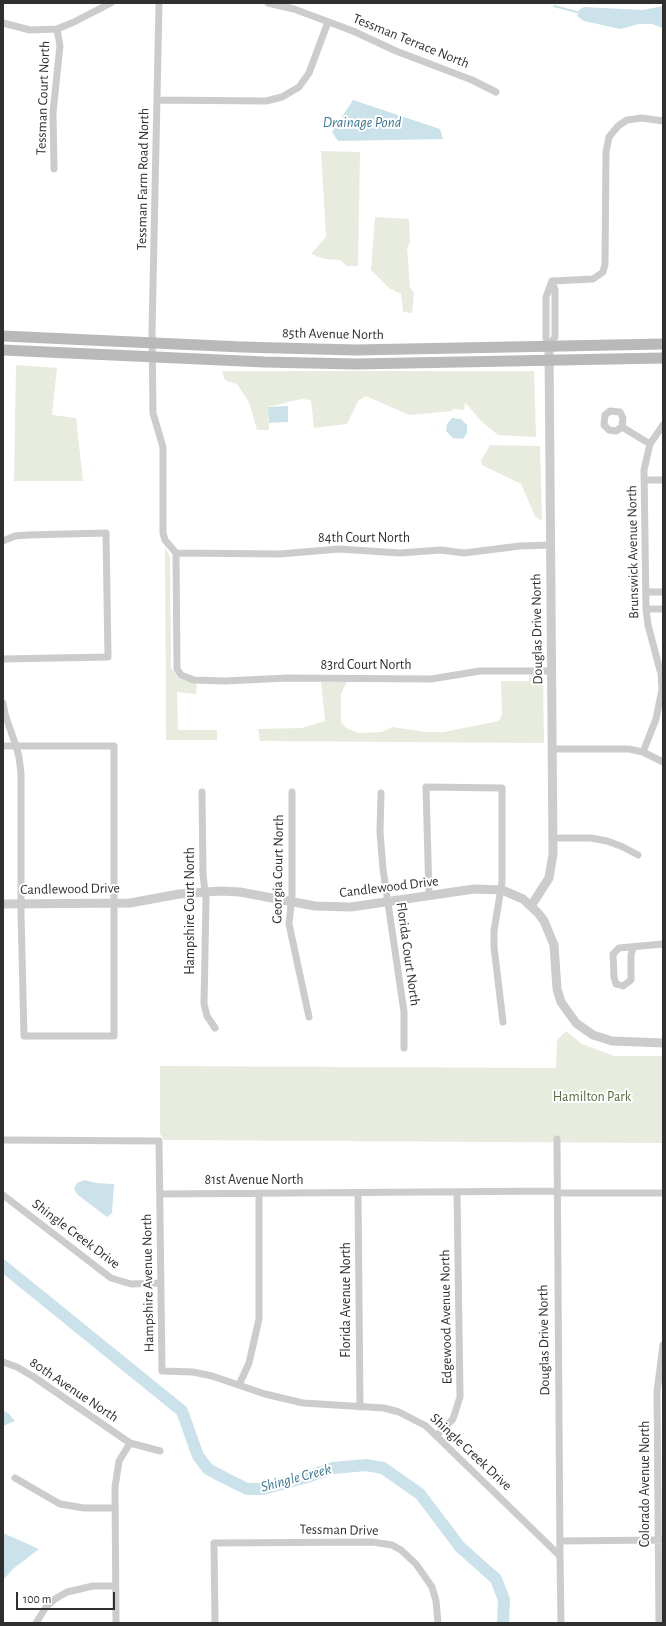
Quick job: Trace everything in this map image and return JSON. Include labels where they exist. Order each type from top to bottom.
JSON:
[{"type":"main road","name":"85th Avenue North","points":[[3,336],[242,347],[356,350],[663,344]]},
{"type":"main road","name":"85th Avenue North","points":[[3,350],[264,362],[356,364],[663,358]]},
{"type":"main road","points":[[356,350],[356,364]]},
{"type":"street","points":[[3,23],[30,30],[57,28],[74,22],[111,3]]},
{"type":"street","name":"Tessman Farm Road North","points":[[158,3],[152,342],[153,413],[163,447],[163,533],[165,540],[176,553]]},
{"type":"street","name":"Tessman Terrace North","points":[[268,3],[294,9],[328,22],[396,51],[472,80],[496,92]]},
{"type":"street","points":[[157,100],[266,101],[282,97],[299,87],[309,73],[328,22]]},
{"type":"street","name":"Tessman Court North","points":[[54,169],[53,112],[60,51],[57,28]]},
{"type":"street","name":"Douglas Drive North","points":[[531,906],[549,878],[554,838],[549,346],[546,338],[546,297],[552,281],[593,280],[603,272],[605,264],[606,152],[609,137],[618,126],[627,120],[642,118],[663,121]]},
{"type":"street","name":"Brunswick Avenue North","points":[[643,752],[656,719],[662,689],[661,674],[648,625],[646,610],[645,461],[650,444],[663,425]]},
{"type":"street","points":[[622,427],[650,444]]},
{"type":"street","points":[[645,480],[663,480]]},
{"type":"street","points":[[3,541],[28,535],[106,533],[108,657],[3,658]]},
{"type":"street","name":"84th Court North","points":[[176,553],[269,555],[338,549],[400,553],[441,550],[464,553],[520,546],[550,545]]},
{"type":"street","name":"83rd Court North","points":[[176,553],[176,662],[177,669],[181,675],[194,680],[224,681],[288,678],[431,679],[480,671],[552,671]]},
{"type":"street","points":[[646,592],[663,592]]},
{"type":"street","points":[[646,610],[663,609]]},
{"type":"street","points":[[3,703],[16,746],[21,773],[21,904],[24,1036],[114,1036],[114,746],[16,746],[3,746]]},
{"type":"street","points":[[552,750],[615,748],[643,752],[663,762]]},
{"type":"street","points":[[429,896],[426,787],[502,788],[502,890],[494,931],[494,947],[503,1022]]},
{"type":"street","name":"Hampshire Court North","points":[[202,792],[205,891],[204,1004],[207,1016],[214,1028]]},
{"type":"street","name":"Georgia Court North","points":[[292,792],[292,902],[289,924],[309,1017]]},
{"type":"street","name":"Florida Court North","points":[[381,793],[380,832],[387,903],[404,1012],[404,1048]]},
{"type":"street","points":[[554,838],[591,838],[607,841],[638,855]]},
{"type":"street","name":"Candlewood Drive","points":[[3,904],[142,902],[179,894],[205,891],[240,892],[334,908],[387,903],[474,889],[502,890],[523,899],[544,921],[550,933],[554,952],[557,989],[561,1002],[576,1023],[593,1035],[612,1041],[663,1043]]},
{"type":"street","points":[[634,948],[631,955],[631,980],[623,986],[616,984],[614,977],[613,954],[619,948],[634,948],[663,944]]},
{"type":"street","name":"Douglas Drive North","points":[[557,1139],[560,1556]]},
{"type":"street","points":[[3,1140],[159,1141],[160,1194]]},
{"type":"street","name":"81st Avenue North","points":[[160,1194],[457,1192],[663,1193]]},
{"type":"street","name":"Edgewood Avenue North","points":[[437,1435],[452,1419],[460,1397],[457,1192]]},
{"type":"street","name":"Florida Avenue North","points":[[358,1193],[360,1407]]},
{"type":"street","name":"Hampshire Avenue North","points":[[160,1194],[162,1371]]},
{"type":"street","points":[[239,1385],[248,1363],[259,1318],[259,1194]]},
{"type":"street","name":"Shingle Creek Drive","points":[[3,1195],[110,1278],[131,1284],[161,1283]]},
{"type":"street","name":"Colorado Avenue North","points":[[659,1623],[661,1540],[657,1392],[663,1345]]},
{"type":"street","name":"80th Avenue North","points":[[3,1362],[17,1367],[34,1377],[130,1443],[160,1451]]},
{"type":"street","name":"Shingle Creek Drive","points":[[162,1371],[193,1372],[212,1376],[284,1399],[326,1406],[384,1408],[399,1412],[426,1426],[437,1435],[560,1556]]},
{"type":"street","points":[[116,1623],[116,1474],[125,1449],[130,1443]]},
{"type":"street","points":[[15,1478],[60,1504],[84,1508],[115,1508]]},
{"type":"street","points":[[560,1541],[661,1540]]},
{"type":"street","name":"Tessman Drive","points":[[214,1623],[214,1543],[372,1542],[392,1545],[410,1557],[432,1587],[436,1601],[438,1623]]},
{"type":"street","points":[[560,1556],[561,1623]]},
{"type":"street","points":[[36,1623],[46,1608],[55,1599],[67,1592],[93,1586],[115,1586]]},
{"type":"green space","points":[[321,151],[360,152],[358,266],[347,266],[340,260],[325,259],[311,254],[326,237]]},
{"type":"green space","points":[[375,217],[409,219],[410,242],[407,248],[410,288],[414,293],[412,313],[403,312],[401,294],[389,288],[371,270]]},
{"type":"green space","points":[[16,365],[57,368],[52,415],[76,418],[83,481],[14,481]]},
{"type":"green space","points":[[222,371],[534,371],[536,437],[498,435],[481,421],[465,402],[464,410],[453,409],[452,411],[409,415],[366,396],[358,401],[347,424],[314,428],[311,400],[301,399],[268,407],[269,430],[257,430],[249,402],[237,384],[225,380]]},
{"type":"green space","points":[[490,445],[540,446],[542,521],[535,516],[521,484],[482,465],[481,461]]},
{"type":"green space","points":[[165,548],[170,557],[171,668],[178,678],[197,684],[196,694],[177,692],[178,730],[217,730],[217,740],[166,740]]},
{"type":"green space","points":[[529,675],[543,676],[544,743],[260,741],[258,729],[302,728],[325,721],[321,682],[347,682],[341,694],[341,722],[346,728],[359,733],[382,732],[392,727],[427,732],[444,732],[499,721],[502,714],[501,681],[529,681]]},
{"type":"green space","name":"Hamilton Park","points":[[566,1031],[582,1044],[614,1056],[663,1056],[663,1143],[164,1140],[160,1134],[160,1066],[556,1068],[557,1040]]},
{"type":"water","points":[[663,6],[663,28],[652,24],[639,24],[620,29],[584,21],[577,16],[579,10],[584,7],[643,10]]},
{"type":"water","name":"Drainage Pond","points":[[353,100],[440,129],[443,139],[338,141],[332,132]]},
{"type":"water","points":[[288,406],[288,422],[269,423],[268,407]]},
{"type":"water","points":[[452,418],[461,419],[467,425],[467,433],[463,439],[453,438],[446,431],[447,424]]},
{"type":"water","points":[[85,1180],[96,1183],[114,1184],[112,1213],[107,1217],[78,1195],[74,1189],[77,1183]]},
{"type":"water","points":[[3,1410],[9,1414],[15,1421],[3,1426]]},
{"type":"water","points":[[3,1533],[39,1549],[13,1569],[3,1580]]},
{"type":"waterway","points":[[554,6],[580,13]]},
{"type":"waterway","name":"Shingle Creek","points":[[3,1266],[182,1411],[198,1456],[208,1469],[247,1489],[263,1489],[333,1468],[366,1465],[383,1468],[420,1494],[460,1547],[496,1579],[504,1600],[503,1623]]}]
